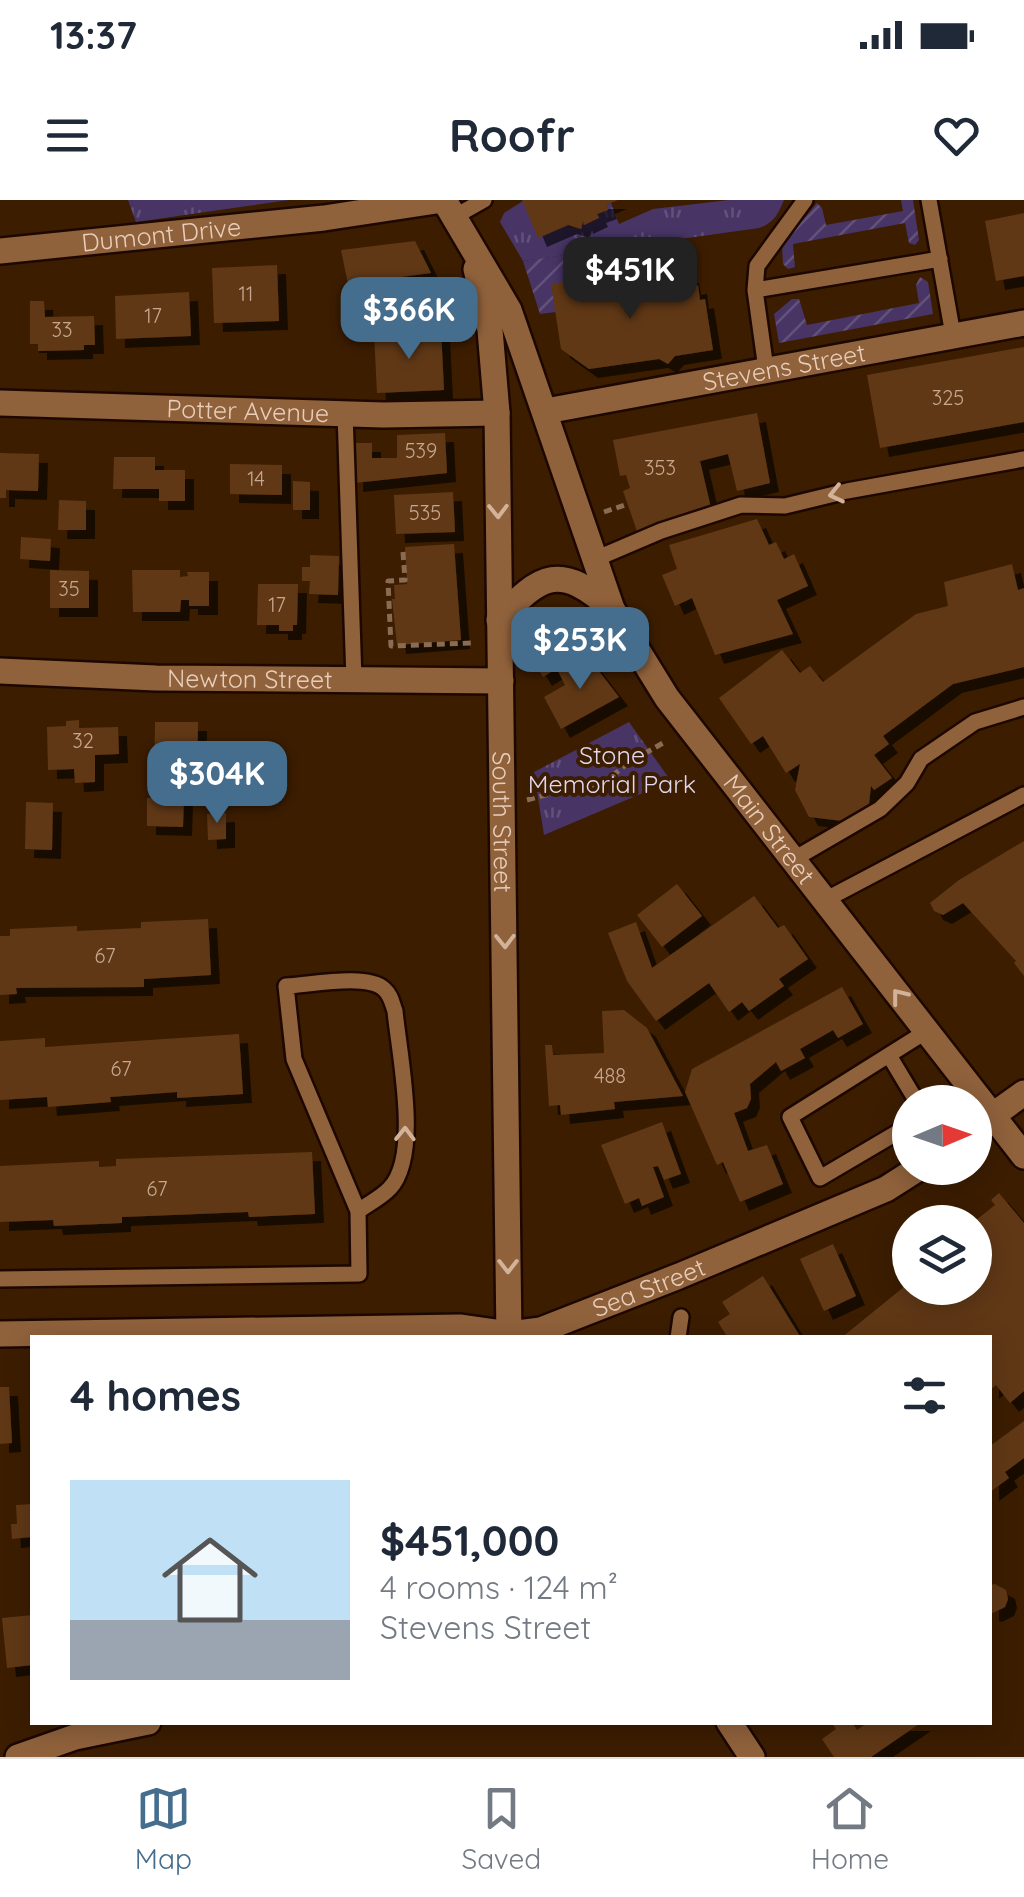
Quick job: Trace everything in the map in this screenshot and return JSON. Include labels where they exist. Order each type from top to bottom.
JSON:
[{"type":"street","name":"Main Street","points":[[447,205],[509,310],[612,609],[668,698],[926,1031],[960,1085]]},
{"type":"street","name":"Dumont Drive","points":[[0,251],[447,205]]},
{"type":"street","name":"South Street","points":[[472,249],[490,330],[497,413],[509,1335]]},
{"type":"street","name":"Stevens Street","points":[[546,411],[1024,322]]},
{"type":"street","name":"Potter Avenue","points":[[0,403],[345,413],[497,413]]},
{"type":"street","points":[[499,620],[536,582],[552,579],[568,580],[590,590],[612,609]]},
{"type":"street","name":"Newton Street","points":[[0,670],[156,678],[501,681]]},
{"type":"street","points":[[992,1116],[1024,1093]]},
{"type":"street","name":"Main Street","points":[[992,1129],[1024,1156]]},
{"type":"street","name":"Sea Street","points":[[513,1335],[550,1326],[827,1195],[886,1189],[892,1185]]},
{"type":"street","name":"Sea Street","points":[[0,1334],[343,1333],[461,1327],[504,1335]]},
{"type":"street","points":[[18,1757],[76,1737],[134,1725]]},
{"type":"street","points":[[731,1725],[752,1757]]},
{"type":"lane","points":[[447,205],[484,200]]},
{"type":"lane","points":[[766,369],[755,290],[756,266],[805,200]]},
{"type":"lane","points":[[928,200],[952,335]]},
{"type":"lane","points":[[755,290],[940,259]]},
{"type":"lane","points":[[345,413],[354,680]]},
{"type":"lane","points":[[593,560],[741,504],[786,506],[1024,459]]},
{"type":"lane","points":[[794,860],[880,809],[907,783],[921,759],[975,722],[1024,707]]},
{"type":"lane","points":[[825,900],[1024,795]]},
{"type":"lane","points":[[0,1278],[358,1274],[358,1211],[294,1059],[286,986],[367,981],[389,993],[395,1011],[406,1126],[404,1164],[391,1188],[358,1211]]},
{"type":"lane","points":[[892,1140],[827,1195],[790,1117],[926,1031]]},
{"type":"lane","points":[[890,1057],[907,1085]]},
{"type":"lane","points":[[678,1335],[681,1317]]},
{"type":"path","points":[[604,512],[628,504]]},
{"type":"path","points":[[403,552],[404,580],[388,581],[391,646],[481,642]]},
{"type":"path","points":[[527,800],[561,791],[593,789],[663,743]]},
{"type":"green space","points":[[128,200],[289,200],[136,222]]},
{"type":"green space","points":[[729,200],[784,200],[775,217],[759,228],[523,261],[500,222],[504,213],[523,201],[570,227],[581,228],[583,221],[585,224],[598,219],[597,214],[607,210],[606,205],[611,203],[619,224],[653,209]]},
{"type":"green space","points":[[901,200],[913,200],[919,240],[915,245],[909,243],[905,223],[793,244],[795,267],[788,269],[783,264],[782,245],[817,203],[826,225],[903,211]]},
{"type":"green space","points":[[634,245],[640,295],[616,299],[611,274],[556,312],[540,314],[523,261]]},
{"type":"green space","points":[[920,277],[928,282],[933,314],[779,343],[774,314],[792,299],[799,299],[807,325],[919,303],[916,285]]},
{"type":"green space","name":"Stone Memorial Park","points":[[629,722],[671,781],[544,835],[534,772]]},
{"type":"building","points":[[522,200],[618,200],[606,205],[608,210],[597,214],[599,218],[584,225],[583,221],[581,229],[568,225],[538,238]]},
{"type":"building","points":[[1024,213],[1024,276],[996,281],[985,221]]},
{"type":"building","points":[[415,241],[431,273],[348,284],[341,250]]},
{"type":"building","points":[[277,265],[279,321],[214,323],[212,268]]},
{"type":"building","points":[[611,274],[616,299],[673,289],[671,277],[690,274],[692,286],[698,285],[700,300],[705,299],[713,350],[675,356],[668,364],[659,359],[589,369],[561,349],[551,284]]},
{"type":"building","points":[[435,282],[440,321],[391,328],[388,309],[364,312],[361,291]]},
{"type":"building","points":[[189,292],[191,336],[116,339],[115,296]]},
{"type":"building","points":[[30,301],[44,301],[45,317],[94,316],[95,345],[84,345],[84,350],[38,351],[38,344],[30,344]]},
{"type":"building","points":[[441,330],[444,390],[377,393],[374,333]]},
{"type":"building","points":[[1024,347],[1024,422],[880,448],[867,375]]},
{"type":"building","points":[[757,413],[770,483],[737,491],[728,454],[700,461],[711,508],[638,534],[623,491],[630,488],[626,475],[620,476],[613,440]]},
{"type":"building","points":[[445,433],[447,473],[354,483],[354,443],[372,443],[372,458],[397,458],[397,435]]},
{"type":"building","points":[[0,453],[39,454],[38,491],[6,490],[6,498],[0,498]]},
{"type":"building","points":[[114,457],[155,457],[155,470],[185,470],[185,501],[159,501],[159,489],[113,489]]},
{"type":"building","points":[[230,464],[282,465],[282,495],[230,494]]},
{"type":"building","points":[[293,481],[310,482],[310,510],[293,510]]},
{"type":"building","points":[[453,492],[455,532],[396,534],[394,495]]},
{"type":"building","points":[[59,500],[86,501],[86,530],[58,530]]},
{"type":"building","points":[[757,519],[769,545],[776,542],[784,559],[794,554],[808,586],[777,600],[793,634],[715,655],[692,598],[675,606],[662,575],[677,569],[669,545]]},
{"type":"building","points":[[21,537],[51,539],[50,561],[20,559]]},
{"type":"building","points":[[454,544],[461,640],[397,645],[392,599],[394,585],[407,584],[405,547]]},
{"type":"building","points":[[310,555],[339,556],[338,595],[309,594],[310,581],[302,581],[302,567],[310,567]]},
{"type":"building","points":[[1012,564],[1018,590],[1024,588],[1024,667],[953,684],[883,736],[889,744],[874,755],[892,778],[874,790],[871,786],[869,804],[843,821],[809,817],[795,790],[800,764],[786,773],[763,736],[751,744],[719,698],[782,650],[800,673],[810,666],[823,682],[916,614],[948,606],[944,582]]},
{"type":"building","points":[[50,570],[89,571],[89,608],[50,608]]},
{"type":"building","points":[[132,570],[180,570],[180,577],[188,576],[187,572],[209,572],[209,606],[189,606],[189,600],[181,600],[180,612],[133,612]]},
{"type":"building","points":[[258,584],[298,584],[297,625],[293,625],[293,631],[279,631],[279,625],[257,625]]},
{"type":"building","points":[[553,611],[580,654],[543,677],[528,652],[535,646],[525,629]]},
{"type":"building","points":[[585,653],[619,697],[561,729],[544,697],[565,685],[558,671]]},
{"type":"building","points":[[79,720],[79,728],[118,727],[119,754],[95,755],[95,782],[75,783],[74,769],[48,770],[47,727],[66,726],[66,721]]},
{"type":"building","points":[[155,722],[198,722],[197,787],[176,787],[176,796],[184,796],[183,827],[147,826],[147,798],[154,798]]},
{"type":"building","points":[[26,802],[53,803],[52,850],[25,849]]},
{"type":"building","points":[[226,813],[226,839],[208,840],[207,814]]},
{"type":"building","points":[[1024,841],[1024,976],[1016,961],[963,903],[943,915],[934,911],[930,903],[959,880]]},
{"type":"building","points":[[677,884],[702,916],[662,947],[637,915]]},
{"type":"building","points":[[754,896],[778,928],[784,925],[808,959],[779,979],[784,986],[749,1011],[742,1002],[729,1012],[709,983],[656,1021],[627,981],[608,933],[636,922],[652,968]]},
{"type":"building","points":[[208,919],[211,975],[144,979],[144,987],[16,988],[17,994],[0,995],[0,936],[10,936],[10,929],[141,928],[141,922]]},
{"type":"building","points":[[842,987],[863,1024],[838,1038],[833,1030],[800,1049],[805,1058],[781,1071],[776,1062],[750,1084],[747,1108],[734,1113],[748,1151],[767,1145],[783,1184],[740,1202],[723,1162],[717,1165],[685,1092],[692,1069]]},
{"type":"building","points":[[624,1010],[647,1028],[683,1096],[614,1102],[615,1109],[561,1115],[560,1105],[549,1106],[545,1045],[552,1045],[553,1055],[604,1053],[602,1011]]},
{"type":"building","points":[[239,1034],[243,1094],[177,1098],[177,1092],[48,1107],[47,1097],[0,1100],[0,1041],[45,1038],[45,1047]]},
{"type":"building","points":[[662,1122],[681,1174],[664,1180],[658,1166],[653,1167],[664,1197],[642,1206],[639,1198],[625,1204],[601,1145]]},
{"type":"building","points":[[312,1152],[315,1214],[249,1217],[248,1212],[122,1217],[122,1223],[54,1226],[53,1220],[0,1222],[0,1166],[99,1161],[99,1167],[116,1166],[116,1159]]},
{"type":"building","points":[[999,1193],[1024,1223],[1024,1391],[1010,1403],[996,1385],[992,1388],[992,1335],[845,1335],[892,1297],[892,1305],[992,1305],[995,1205],[991,1200]]},
{"type":"building","points":[[833,1244],[856,1296],[824,1311],[800,1259]]},
{"type":"building","points":[[763,1276],[799,1335],[726,1335],[718,1322],[730,1314],[722,1302]]},
{"type":"building","points":[[0,1387],[9,1387],[12,1443],[0,1444]]},
{"type":"building","points":[[1024,1421],[1024,1458],[1005,1472],[1009,1478],[992,1491],[992,1445]]},
{"type":"building","points":[[30,1504],[30,1537],[12,1539],[11,1524],[17,1524],[16,1505]]},
{"type":"building","points":[[992,1585],[1006,1590],[1008,1599],[1005,1607],[993,1613],[992,1613]]},
{"type":"building","points":[[30,1615],[30,1665],[7,1668],[2,1618]]},
{"type":"building","points":[[833,1725],[854,1725],[857,1730],[864,1725],[918,1725],[871,1757],[834,1757],[822,1739],[836,1729]]}]
